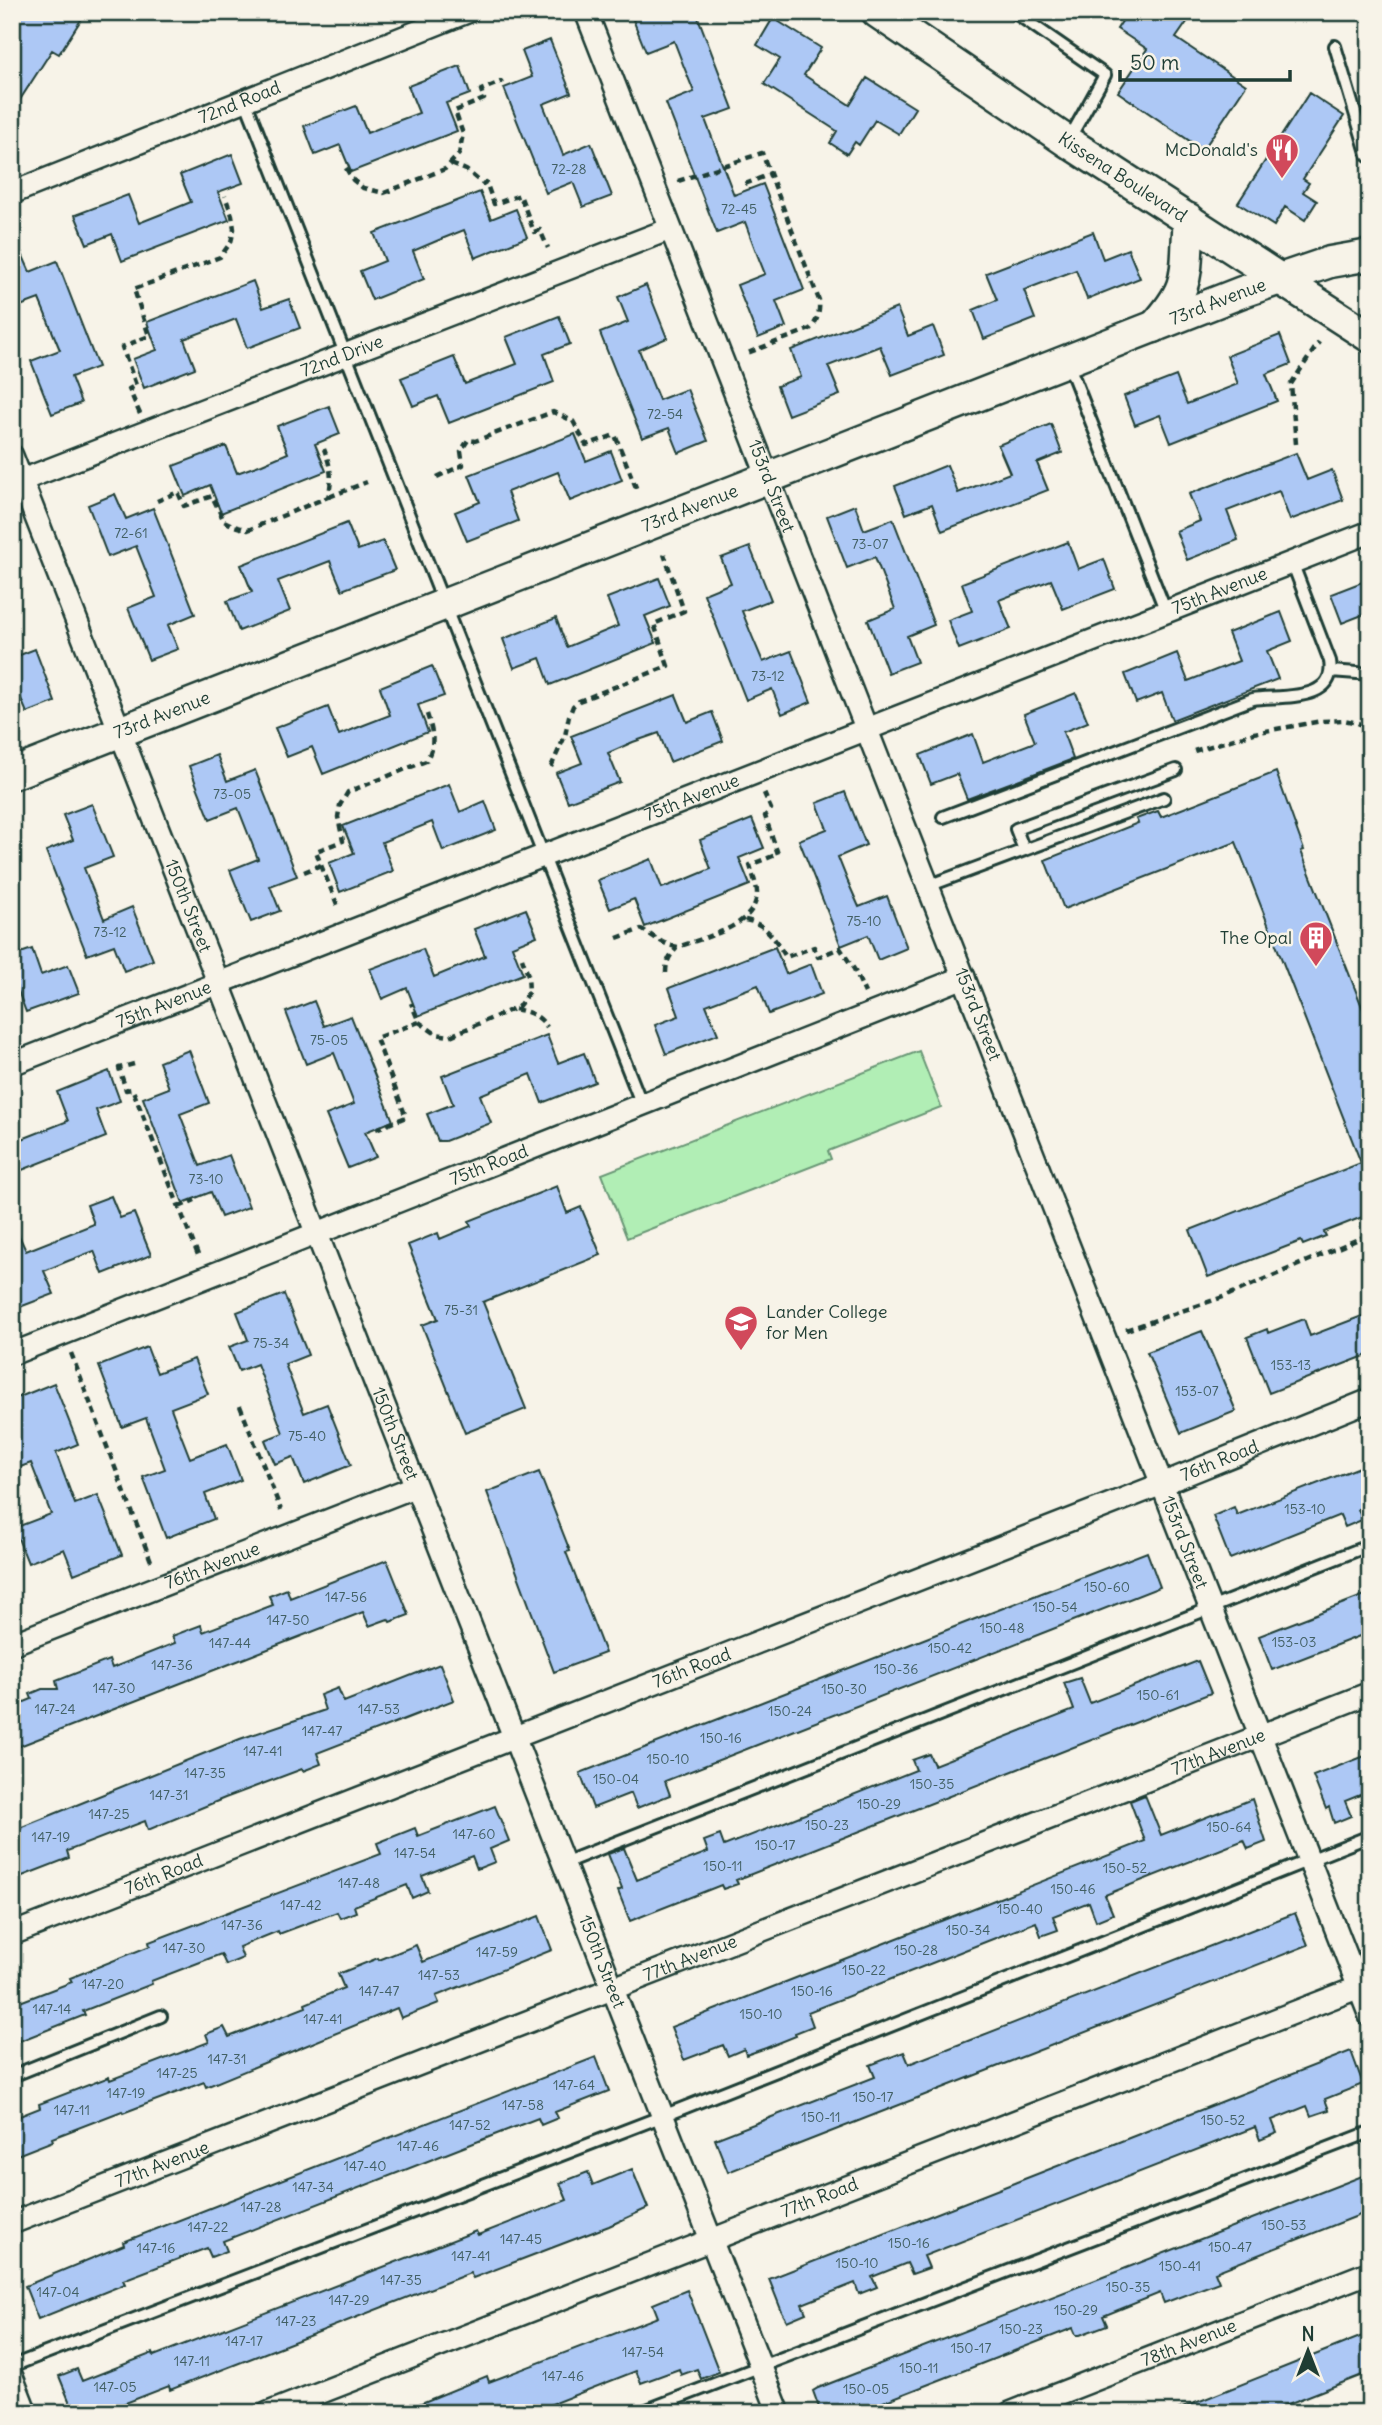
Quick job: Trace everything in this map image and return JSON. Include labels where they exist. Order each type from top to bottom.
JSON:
[{"type":"street","name":"72nd Road","points":[[12,193],[245,100],[442,17],[467,12]]},
{"type":"street","name":"153rd Street","points":[[586,12],[1309,1860],[1364,1985],[1370,2016]]},
{"type":"street","name":"Kissena Boulevard","points":[[878,12],[1068,142],[1370,337]]},
{"type":"street","points":[[1152,329],[1182,289],[1187,268],[1189,219]]},
{"type":"street","name":"72nd Drive","points":[[17,482],[670,229]]},
{"type":"street","name":"73rd Avenue","points":[[12,774],[1278,279],[1330,262],[1370,255]]},
{"type":"street","name":"150th Street","points":[[12,456],[17,482],[121,732],[414,1487],[515,1736],[779,2413]]},
{"type":"street","name":"75th Avenue","points":[[12,1065],[1370,532]]},
{"type":"street","name":"75th Road","points":[[12,1354],[964,977]]},
{"type":"street","name":"76th Road","points":[[12,1934],[1370,1400]]},
{"type":"street","name":"76th Avenue","points":[[12,1644],[414,1487]]},
{"type":"street","name":"77th Avenue","points":[[12,2223],[1370,1693]]},
{"type":"street","name":"77th Road","points":[[268,2413],[1364,1985]]},
{"type":"street","name":"78th Avenue","points":[[1010,2413],[1370,2272]]},
{"type":"street","points":[[12,2376],[26,2413]]},
{"type":"lane","points":[[1014,12],[1105,75],[1068,142]]},
{"type":"lane","points":[[1335,46],[1368,156]]},
{"type":"lane","points":[[245,100],[642,1105]]},
{"type":"lane","points":[[1068,362],[1166,612]]},
{"type":"lane","points":[[943,817],[1253,699],[1312,693],[1323,687],[1331,671],[1325,647],[1292,562]]},
{"type":"lane","points":[[1331,671],[1370,674]]},
{"type":"lane","points":[[1024,849],[1016,829],[1176,770]]},
{"type":"lane","points":[[928,886],[1164,798]]},
{"type":"lane","points":[[564,1863],[1370,1545]]},
{"type":"lane","points":[[12,2366],[663,2116],[1370,1836]]},
{"type":"lane","points":[[12,2076],[161,2016]]},
{"type":"lane","points":[[639,2413],[760,2364],[1370,2132]]},
{"type":"path","points":[[346,168],[353,180],[363,188],[384,193],[445,169],[459,154],[463,134],[455,111],[484,99],[481,90],[503,81]]},
{"type":"path","points":[[678,181],[762,153],[771,174],[819,300],[820,309],[810,329],[745,354]]},
{"type":"path","points":[[451,164],[466,170],[483,184],[486,182],[494,204],[520,195],[534,232],[540,230],[548,248]]},
{"type":"path","points":[[745,184],[771,174]]},
{"type":"path","points":[[148,432],[129,389],[136,386],[122,347],[149,336],[134,289],[220,257],[231,242],[234,229],[225,196]]},
{"type":"path","points":[[1297,444],[1291,384],[1319,342]]},
{"type":"path","points":[[437,477],[463,464],[461,451],[468,440],[475,441],[553,412],[573,421],[586,445],[615,435],[637,490]]},
{"type":"path","points":[[324,449],[331,473],[328,497]]},
{"type":"path","points":[[158,501],[178,492],[184,506],[212,496],[225,521],[248,530],[367,482]]},
{"type":"path","points":[[551,767],[565,736],[573,706],[579,701],[668,666],[654,624],[684,611],[664,554]]},
{"type":"path","points":[[339,909],[316,851],[343,841],[338,817],[340,804],[348,792],[426,761],[434,743],[426,711]]},
{"type":"path","points":[[1194,751],[1254,733],[1322,721],[1344,720],[1358,723],[1370,730]]},
{"type":"path","points":[[666,973],[666,963],[678,947],[740,923],[750,914],[756,901],[757,889],[750,865],[778,854],[765,816],[771,809],[764,793]]},
{"type":"path","points":[[304,872],[321,865]]},
{"type":"path","points":[[744,920],[765,927],[786,957],[814,947],[818,957],[840,948],[865,993]]},
{"type":"path","points":[[617,938],[640,929],[660,942],[678,947]]},
{"type":"path","points":[[411,1003],[419,1022],[436,1034],[450,1036],[514,1009],[524,1001],[529,992],[528,975],[522,958]]},
{"type":"path","points":[[514,1009],[540,1017],[547,1027]]},
{"type":"path","points":[[376,1129],[406,1117],[376,1038],[419,1022]]},
{"type":"path","points":[[134,1064],[119,1069],[126,1090],[132,1088],[198,1255]]},
{"type":"path","points":[[179,1206],[195,1200]]},
{"type":"path","points":[[1126,1330],[1226,1296],[1370,1234]]},
{"type":"path","points":[[71,1353],[151,1561]]},
{"type":"path","points":[[240,1406],[281,1510]]},
{"type":"green space","points":[[919,1051],[941,1107],[828,1151],[831,1159],[627,1238],[602,1174]]},
{"type":"building","points":[[12,12],[86,12],[59,54],[52,50],[12,112]]},
{"type":"building","points":[[630,12],[696,12],[733,109],[705,119],[734,195],[763,184],[804,290],[776,301],[786,327],[758,338],[737,285],[765,274],[745,222],[717,233],[666,103],[694,92],[674,41],[646,52]]},
{"type":"building","points":[[1128,12],[1194,12],[1176,38],[1246,85],[1203,150],[1118,92],[1147,49],[1117,29]]},
{"type":"building","points":[[773,18],[821,48],[804,75],[850,105],[867,78],[915,108],[899,134],[875,120],[859,145],[855,142],[847,154],[830,143],[837,131],[764,84],[780,59],[757,45]]},
{"type":"building","points":[[550,40],[571,93],[543,104],[563,155],[591,143],[612,196],[583,207],[573,182],[546,193],[504,88],[532,77],[522,51]]},
{"type":"building","points":[[460,66],[470,94],[446,103],[457,131],[351,172],[340,145],[315,155],[304,126],[356,106],[367,133],[419,113],[408,86]]},
{"type":"building","points":[[1309,93],[1344,116],[1303,179],[1309,183],[1303,192],[1317,201],[1305,220],[1285,207],[1274,226],[1238,203]]},
{"type":"building","points":[[232,154],[243,183],[218,192],[229,220],[122,261],[112,234],[87,244],[75,215],[128,195],[139,223],[191,202],[180,175]]},
{"type":"building","points":[[480,192],[491,219],[516,209],[527,237],[475,258],[464,230],[439,240],[413,251],[424,279],[372,300],[360,271],[385,261],[374,233]]},
{"type":"building","points":[[12,231],[30,272],[57,261],[98,367],[71,377],[81,403],[52,414],[31,361],[60,350],[39,299],[12,309]]},
{"type":"building","points":[[1093,232],[1103,259],[1128,249],[1140,278],[1087,299],[1076,270],[1024,290],[1035,319],[984,339],[973,310],[997,300],[986,273]]},
{"type":"building","points":[[253,281],[263,308],[289,299],[300,328],[247,348],[236,319],[184,339],[195,368],[144,388],[133,359],[157,350],[147,322]]},
{"type":"building","points":[[646,285],[667,338],[639,350],[659,400],[687,389],[708,441],[679,453],[669,428],[642,438],[600,333],[628,322],[618,297]]},
{"type":"building","points":[[897,308],[908,336],[933,326],[944,355],[892,375],[880,346],[828,366],[840,395],[788,415],[777,386],[801,377],[791,350]]},
{"type":"building","points":[[559,316],[570,344],[544,354],[554,382],[449,423],[438,396],[413,406],[401,378],[454,357],[465,384],[517,364],[506,337]]},
{"type":"building","points":[[1280,335],[1291,364],[1266,374],[1277,401],[1171,443],[1160,415],[1135,425],[1124,396],[1176,376],[1187,404],[1238,384],[1227,356]]},
{"type":"building","points":[[329,406],[340,434],[315,444],[326,471],[221,513],[210,485],[185,496],[173,466],[226,446],[237,473],[262,464],[288,453],[277,426]]},
{"type":"building","points":[[1051,424],[1062,453],[1037,463],[1048,490],[942,531],[932,504],[906,514],[895,486],[947,465],[958,493],[1010,473],[998,445]]},
{"type":"building","points":[[575,434],[586,461],[611,451],[622,480],[570,501],[558,472],[507,492],[518,521],[467,541],[455,512],[480,502],[469,475]]},
{"type":"building","points":[[1296,453],[1307,480],[1332,470],[1343,500],[1290,520],[1279,491],[1227,511],[1238,540],[1187,560],[1176,531],[1200,521],[1189,494]]},
{"type":"building","points":[[115,494],[126,519],[153,508],[195,614],[168,625],[178,649],[149,660],[128,608],[156,597],[136,546],[108,557],[88,505]]},
{"type":"building","points":[[855,505],[864,530],[893,519],[934,625],[907,636],[917,662],[888,673],[868,620],[895,609],[875,557],[847,568],[827,516]]},
{"type":"building","points":[[347,523],[358,550],[383,541],[395,570],[342,590],[330,561],[278,581],[290,611],[239,631],[227,601],[252,592],[241,565]]},
{"type":"building","points":[[1068,542],[1078,569],[1104,559],[1115,589],[1063,609],[1051,580],[999,600],[1011,629],[959,649],[948,620],[972,611],[962,583]]},
{"type":"building","points":[[750,547],[771,600],[742,611],[763,662],[791,651],[811,702],[782,714],[772,689],[746,700],[704,594],[731,583],[721,558]]},
{"type":"building","points":[[659,578],[670,606],[645,616],[656,643],[550,685],[540,658],[514,668],[503,639],[556,618],[567,647],[618,626],[607,598]]},
{"type":"building","points":[[1370,579],[1370,612],[1342,623],[1331,594]]},
{"type":"building","points":[[1281,612],[1292,641],[1267,651],[1278,679],[1172,720],[1162,693],[1136,703],[1125,674],[1177,653],[1188,681],[1239,661],[1228,633]]},
{"type":"building","points":[[35,649],[55,702],[27,713],[16,687],[12,688],[12,658]]},
{"type":"building","points":[[432,666],[444,696],[418,705],[428,732],[323,774],[312,747],[287,757],[275,728],[328,707],[339,735],[390,715],[380,687]]},
{"type":"building","points":[[1076,693],[1088,722],[1063,732],[1073,759],[967,799],[957,774],[931,784],[920,755],[973,734],[983,762],[1035,742],[1024,714]]},
{"type":"building","points":[[676,695],[687,722],[712,712],[723,741],[670,762],[659,733],[633,742],[608,753],[620,782],[568,802],[556,773],[582,763],[571,736]]},
{"type":"building","points":[[217,755],[227,781],[255,770],[297,876],[270,886],[280,911],[251,922],[230,870],[258,859],[238,808],[210,819],[189,766]]},
{"type":"building","name":"The Opal","points":[[1276,772],[1304,850],[1301,851],[1370,1027],[1370,1214],[1324,1232],[1326,1236],[1303,1245],[1301,1241],[1208,1277],[1190,1230],[1361,1163],[1236,842],[1064,909],[1045,860],[1138,823],[1136,819],[1158,811],[1161,817]]},
{"type":"building","points":[[449,784],[460,812],[485,801],[496,830],[443,851],[432,822],[382,842],[393,871],[340,892],[329,863],[354,853],[343,826]]},
{"type":"building","points":[[845,792],[866,845],[838,857],[859,907],[887,896],[907,948],[878,960],[868,935],[841,946],[799,840],[827,829],[817,803]]},
{"type":"building","points":[[92,804],[113,857],[84,868],[104,919],[132,907],[153,960],[124,971],[114,945],[87,955],[46,851],[73,840],[63,815]]},
{"type":"building","points":[[752,819],[764,848],[739,858],[750,885],[645,927],[634,899],[610,909],[598,880],[651,859],[662,888],[687,879],[711,869],[700,840]]},
{"type":"building","points":[[526,909],[537,936],[512,946],[523,974],[418,1016],[407,988],[382,999],[370,969],[423,949],[434,977],[485,956],[474,929]]},
{"type":"building","points":[[775,947],[786,974],[811,964],[822,994],[769,1014],[758,985],[706,1005],[718,1034],[666,1054],[655,1025],[679,1016],[669,988]]},
{"type":"building","points":[[32,949],[41,975],[68,965],[79,993],[26,1012],[12,975],[12,956]]},
{"type":"building","points":[[314,1001],[324,1026],[351,1016],[393,1121],[365,1132],[376,1157],[348,1168],[326,1115],[354,1104],[334,1053],[306,1064],[286,1012]]},
{"type":"building","points":[[547,1035],[558,1063],[584,1053],[595,1082],[542,1103],[531,1074],[480,1095],[491,1123],[445,1141],[438,1141],[427,1114],[453,1104],[442,1076]]},
{"type":"building","points":[[189,1050],[209,1103],[180,1114],[200,1166],[229,1155],[249,1207],[221,1217],[211,1192],[183,1203],[143,1098],[169,1088],[159,1062]]},
{"type":"building","points":[[109,1071],[120,1101],[96,1110],[106,1137],[12,1174],[12,1143],[68,1121],[57,1092]]},
{"type":"building","points":[[557,1186],[567,1213],[581,1207],[601,1255],[483,1302],[526,1409],[465,1433],[422,1325],[438,1319],[408,1245],[438,1233],[440,1239],[471,1226],[469,1221]]},
{"type":"building","points":[[111,1196],[120,1218],[134,1213],[151,1255],[103,1274],[94,1251],[68,1261],[44,1271],[54,1294],[12,1310],[12,1220],[26,1251],[94,1224],[87,1205]]},
{"type":"building","points":[[284,1294],[308,1355],[285,1364],[304,1413],[327,1404],[351,1465],[304,1484],[293,1457],[275,1464],[265,1440],[283,1433],[257,1364],[239,1371],[229,1347],[248,1340],[237,1312]]},
{"type":"building","points":[[1370,1313],[1370,1354],[1269,1393],[1247,1337],[1267,1329],[1268,1333],[1304,1319],[1310,1336]]},
{"type":"building","points":[[1202,1331],[1236,1411],[1181,1433],[1147,1352]]},
{"type":"building","points":[[147,1347],[157,1373],[194,1359],[208,1394],[171,1408],[181,1435],[190,1458],[227,1444],[241,1480],[205,1494],[214,1519],[166,1538],[143,1477],[165,1469],[146,1418],[122,1427],[99,1366]]},
{"type":"building","points":[[54,1383],[78,1444],[56,1453],[75,1504],[98,1495],[122,1555],[74,1574],[64,1549],[28,1563],[14,1528],[51,1514],[31,1463],[12,1470],[12,1400]]},
{"type":"building","points":[[1370,1463],[1370,1504],[1358,1509],[1362,1520],[1345,1527],[1340,1515],[1230,1559],[1213,1516],[1234,1507],[1237,1515]]},
{"type":"building","points":[[539,1472],[605,1653],[554,1672],[487,1492]]},
{"type":"building","points":[[1147,1552],[1160,1587],[665,1781],[670,1795],[637,1808],[631,1793],[593,1808],[580,1773]]},
{"type":"building","points":[[387,1560],[409,1615],[369,1626],[363,1612],[12,1749],[12,1707],[32,1699],[30,1694],[42,1689],[58,1689],[56,1681],[109,1660],[112,1668],[175,1643],[172,1636],[201,1625],[203,1632],[273,1605],[269,1596],[287,1589],[290,1598]]},
{"type":"building","points":[[1370,1593],[1370,1632],[1272,1670],[1259,1636]]},
{"type":"building","points":[[1198,1661],[1211,1693],[736,1880],[738,1884],[723,1889],[721,1885],[630,1921],[618,1891],[622,1889],[608,1854],[624,1848],[637,1880],[708,1852],[704,1841],[720,1835],[724,1846],[916,1770],[912,1760],[929,1754],[934,1765],[1074,1710],[1064,1683],[1080,1678],[1090,1703]]},
{"type":"building","points":[[440,1664],[454,1700],[317,1753],[321,1764],[225,1798],[148,1830],[145,1821],[67,1851],[69,1858],[12,1880],[12,1831],[240,1739],[325,1710],[320,1695],[338,1688],[344,1702]]},
{"type":"building","points":[[1370,1754],[1370,1791],[1345,1801],[1351,1816],[1334,1823],[1313,1776]]},
{"type":"building","points":[[1145,1795],[1161,1835],[1252,1799],[1266,1842],[1248,1849],[1244,1840],[1105,1895],[1113,1914],[1096,1921],[1089,1902],[1053,1916],[1058,1930],[1041,1936],[1036,1922],[808,2012],[813,2026],[766,2048],[746,2055],[744,2049],[728,2056],[723,2045],[684,2060],[671,2027],[1145,1841],[1130,1801]]},
{"type":"building","points":[[495,1806],[509,1841],[490,1849],[495,1862],[477,1869],[472,1856],[422,1876],[428,1891],[412,1898],[407,1885],[354,1906],[356,1912],[340,1918],[337,1912],[279,1934],[278,1931],[239,1947],[243,1958],[226,1965],[221,1954],[151,1981],[152,1984],[83,2011],[85,2015],[12,2044],[12,2005],[72,1982],[70,1978],[150,1946],[149,1942],[381,1854],[377,1843],[415,1828],[418,1836]]},
{"type":"building","points":[[1295,1913],[1308,1945],[728,2172],[715,2139],[875,2077],[870,2065],[904,2052],[909,2064]]},
{"type":"building","points":[[539,1916],[552,1950],[436,1996],[439,2003],[401,2018],[397,2008],[206,2087],[204,2082],[123,2113],[122,2111],[12,2157],[12,2119],[40,2108],[39,2104],[209,2042],[206,2034],[224,2027],[229,2037],[306,2007],[305,2004],[344,1988],[338,1974],[378,1958],[379,1960],[416,1945],[423,1962]]},
{"type":"building","points":[[1351,2051],[1363,2084],[1325,2099],[1329,2110],[1311,2116],[1307,2106],[1272,2120],[1277,2133],[1260,2140],[1255,2127],[924,2256],[929,2268],[912,2274],[907,2263],[872,2277],[877,2287],[859,2294],[855,2283],[802,2304],[806,2313],[787,2321],[782,2312],[769,2279]]},
{"type":"building","points":[[596,2057],[609,2091],[555,2112],[558,2118],[541,2125],[538,2118],[223,2241],[227,2251],[211,2257],[207,2248],[123,2280],[125,2284],[38,2319],[25,2286],[124,2245],[123,2242]]},
{"type":"building","points":[[632,2169],[648,2208],[609,2226],[473,2278],[470,2273],[170,2390],[169,2386],[100,2413],[74,2413],[59,2376],[77,2369],[82,2381],[153,2353],[154,2356],[476,2231],[478,2235],[567,2200],[560,2183],[588,2172],[593,2185]]},
{"type":"building","points":[[1370,2173],[1370,2211],[1215,2272],[1219,2282],[1164,2303],[1160,2293],[1103,2316],[1107,2325],[1080,2335],[1076,2335],[1073,2328],[855,2413],[821,2413],[813,2391],[818,2388]]},
{"type":"building","points":[[687,2290],[719,2372],[701,2379],[697,2369],[681,2375],[679,2369],[641,2383],[636,2371],[529,2413],[518,2413],[515,2406],[497,2413],[397,2413],[487,2376],[489,2382],[658,2317],[653,2304]]},
{"type":"building","points":[[1370,2333],[1370,2372],[1265,2413],[1170,2413]]},
{"type":"place","name":"McDonald's","points":[[1282,180]]},
{"type":"place","name":"The Opal","points":[[1316,968]]},
{"type":"place","name":"Lander College for Men","points":[[741,1352]]}]
